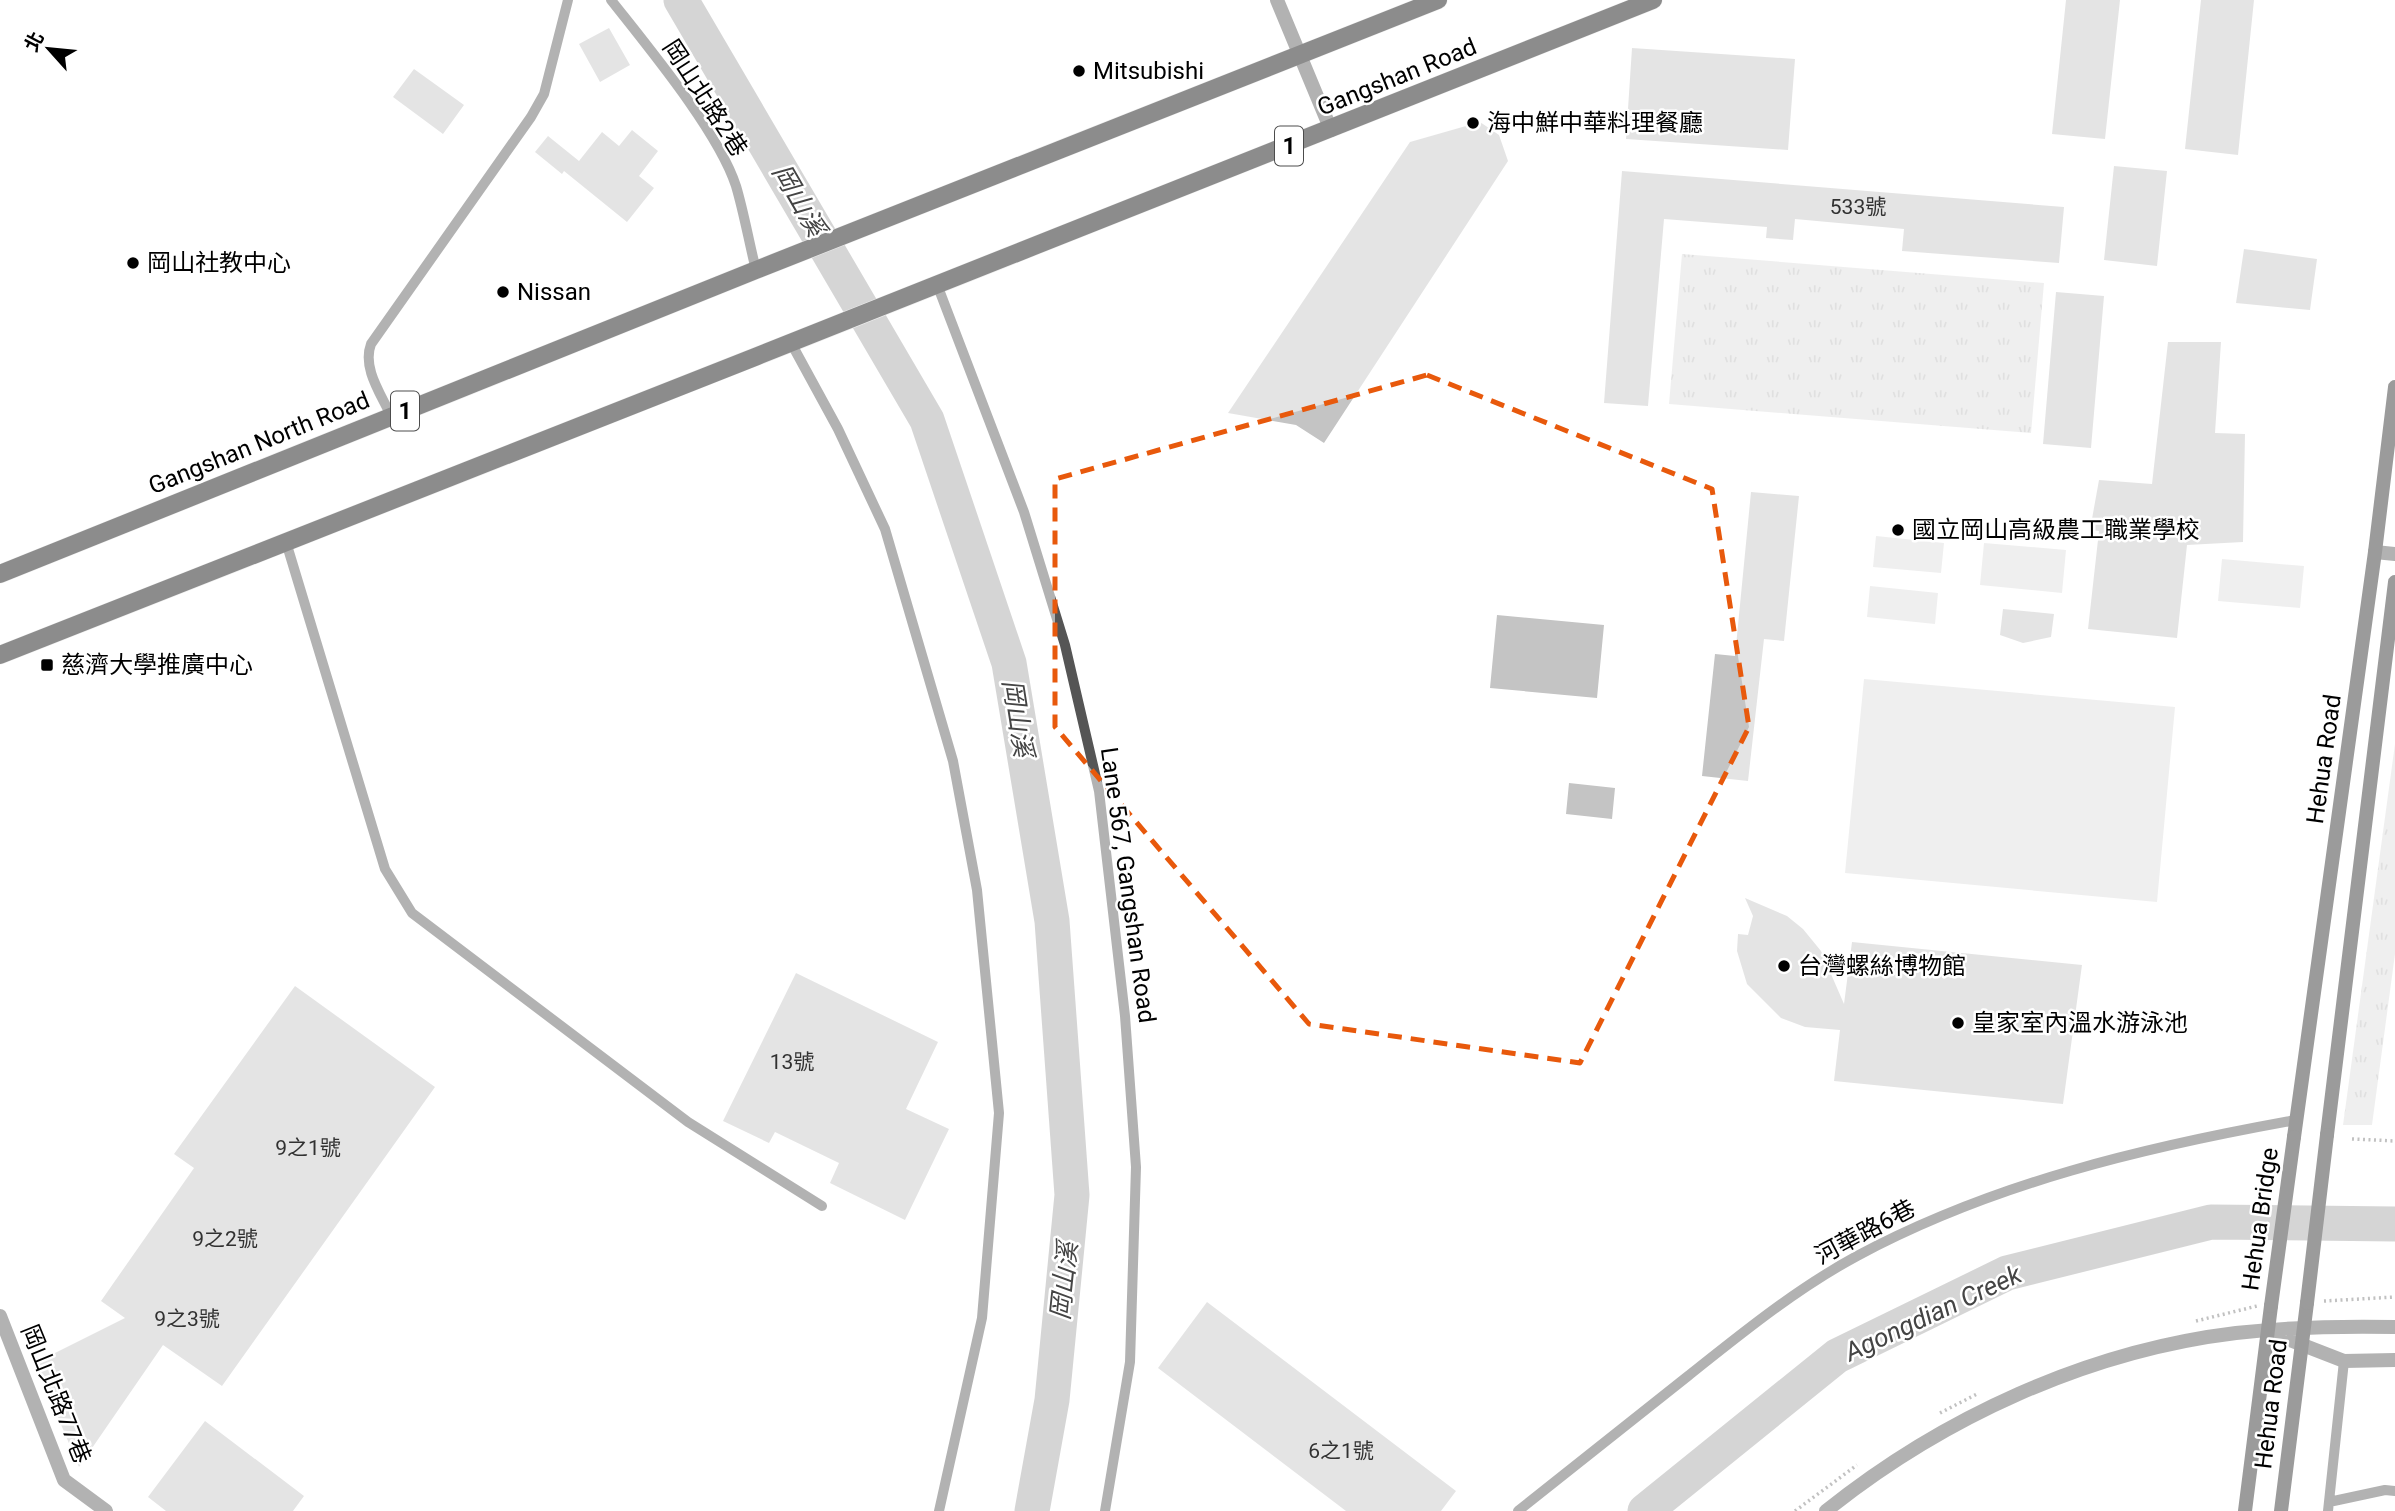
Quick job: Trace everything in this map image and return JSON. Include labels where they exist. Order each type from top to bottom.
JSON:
[{"type":"main road","name":"1","points":[[1301,55],[1438,0]]},
{"type":"main road","name":"Gangshan Road","points":[[932,289],[1653,0]]},
{"type":"main road","name":"Gangshan North Road","points":[[0,574],[756,270],[1301,55]]},
{"type":"main road","name":"1","points":[[0,655],[790,341],[932,289]]},
{"type":"street","points":[[1277,0],[1331,130]]},
{"type":"street","name":"Hehua Road","points":[[2294,1137],[2375,552],[2395,387]]},
{"type":"street","points":[[2375,552],[2395,554]]},
{"type":"street","name":"Hehua Road","points":[[2281,1511],[2395,582]]},
{"type":"street","name":"Hehua Bridge","points":[[2271,1306],[2294,1137]]},
{"type":"street","name":"Hehua Road","points":[[2245,1511],[2271,1306]]},
{"type":"street","name":"岡山北路77巷","points":[[0,1316],[64,1480],[106,1511]]},
{"type":"street","points":[[1826,1511],[1874,1472],[2020,1393],[2156,1348],[2302,1328],[2395,1327]]},
{"type":"street","points":[[2268,1331],[2344,1361],[2395,1360]]},
{"type":"lane","points":[[391,416],[369,366],[367,356],[371,344],[531,117],[544,94],[568,0]]},
{"type":"lane","name":"岡山北路2巷","points":[[611,0],[688,103],[723,159],[735,185],[756,270]]},
{"type":"lane","name":"Lane 567, Gangshan Road","points":[[932,289],[1024,512],[1065,645],[1098,790],[1125,1016],[1136,1167],[1130,1362],[1105,1511]]},
{"type":"lane","points":[[790,341],[838,429],[885,529],[953,761],[977,890],[999,1113],[982,1318],[939,1511]]},
{"type":"lane","points":[[286,542],[385,869],[412,913],[688,1122],[822,1206]]},
{"type":"lane","name":"河華路6巷","points":[[1518,1511],[1782,1302],[1856,1257],[1931,1220],[2081,1167],[2158,1147],[2296,1120]]},
{"type":"lane","points":[[2344,1361],[2328,1506],[2385,1490],[2395,1491]]},
{"type":"path","points":[[2352,1139],[2395,1141]]},
{"type":"path","points":[[2331,1300],[2395,1297]]},
{"type":"highlighted area","points":[[1427,375],[1712,489],[1749,727],[1580,1063],[1309,1024],[1055,727],[1055,479]]},
{"type":"green space","points":[[1682,254],[2044,283],[2031,433],[1669,404]]},
{"type":"green space","points":[[1876,536],[1944,543],[1941,573],[1873,567]]},
{"type":"green space","points":[[1984,543],[2066,550],[2062,593],[1980,585]]},
{"type":"green space","points":[[2222,559],[2304,566],[2300,608],[2218,601]]},
{"type":"green space","points":[[1870,586],[1938,593],[1935,624],[1867,617]]},
{"type":"green space","points":[[1864,679],[2175,707],[2157,902],[1845,873]]},
{"type":"green space","points":[[2395,744],[2395,954],[2372,1125],[2343,1125]]},
{"type":"building","points":[[2066,0],[2120,0],[2105,139],[2052,134]]},
{"type":"building","points":[[2201,0],[2254,0],[2238,155],[2185,149]]},
{"type":"building","points":[[609,28],[630,65],[600,82],[579,44]]},
{"type":"building","points":[[1632,48],[1795,59],[1788,150],[1626,139]]},
{"type":"building","points":[[414,69],[464,105],[443,134],[393,97]]},
{"type":"building","points":[[1480,122],[1499,135],[1508,161],[1324,443],[1296,425],[1228,413],[1410,142]]},
{"type":"building","points":[[632,130],[658,151],[639,176],[654,188],[627,222],[564,171],[562,174],[535,152],[548,136],[579,161],[602,132],[619,146]]},
{"type":"building","points":[[2114,166],[2167,171],[2157,266],[2104,260]]},
{"type":"building","points":[[1622,171],[2064,207],[2059,263],[1902,251],[1904,229],[1795,219],[1793,240],[1766,238],[1767,227],[1664,219],[1648,406],[1604,403]]},
{"type":"building","points":[[2244,249],[2317,259],[2310,310],[2236,303]]},
{"type":"building","points":[[2056,292],[2104,296],[2091,448],[2043,444]]},
{"type":"building","points":[[2168,342],[2221,342],[2215,433],[2245,434],[2243,542],[2187,545],[2177,638],[2088,629],[2099,531],[2090,530],[2099,480],[2152,484]]},
{"type":"building","points":[[1751,492],[1799,496],[1784,641],[1764,639],[1748,781],[1702,776],[1715,654],[1735,656]]},
{"type":"building","points":[[2003,609],[2054,614],[2051,637],[2023,643],[2000,635]]},
{"type":"building","points":[[1497,615],[1604,625],[1597,698],[1490,688]]},
{"type":"building","points":[[1569,783],[1615,788],[1612,819],[1566,814]]},
{"type":"building","name":"皇家室內溫水游泳池","points":[[1745,898],[1787,916],[1803,929],[1821,951],[1844,1004],[1852,942],[2082,965],[2063,1104],[1834,1081],[1840,1030],[1805,1027],[1781,1018],[1747,984],[1737,951],[1738,934],[1748,935],[1753,916]]},
{"type":"building","points":[[796,973],[938,1042],[906,1109],[949,1129],[905,1220],[830,1183],[839,1163],[775,1132],[769,1143],[723,1121]]},
{"type":"building","points":[[295,986],[435,1087],[222,1386],[163,1345],[79,1467],[35,1363],[125,1318],[101,1301],[194,1168],[174,1154]]},
{"type":"building","points":[[1207,1302],[1456,1491],[1441,1511],[1346,1511],[1158,1368]]},
{"type":"building","points":[[205,1421],[304,1496],[293,1511],[166,1511],[148,1497]]},
{"type":"waterway","name":"岡山溪","points":[[681,0],[927,420],[1009,663],[1052,921],[1072,1195],[1052,1400],[1032,1511]]},
{"type":"waterway","name":"Agongdian Creek","points":[[1645,1511],[1837,1356],[2007,1273],[2211,1222],[2395,1224]]},
{"type":"place","name":"Mitsubishi","points":[[1079,71]]},
{"type":"place","name":"海中鮮中華料理餐廳","points":[[1473,123]]},
{"type":"place","name":"岡山社教中心","points":[[133,263]]},
{"type":"place","name":"Nissan","points":[[503,292]]},
{"type":"place","name":"國立岡山高級農工職業學校","points":[[1898,530]]},
{"type":"place","name":"慈濟大學推廣中心","points":[[47,665]]},
{"type":"place","name":"台灣螺絲博物館","points":[[1784,966]]},
{"type":"place","name":"皇家室內溫水游泳池","points":[[1958,1023]]}]
